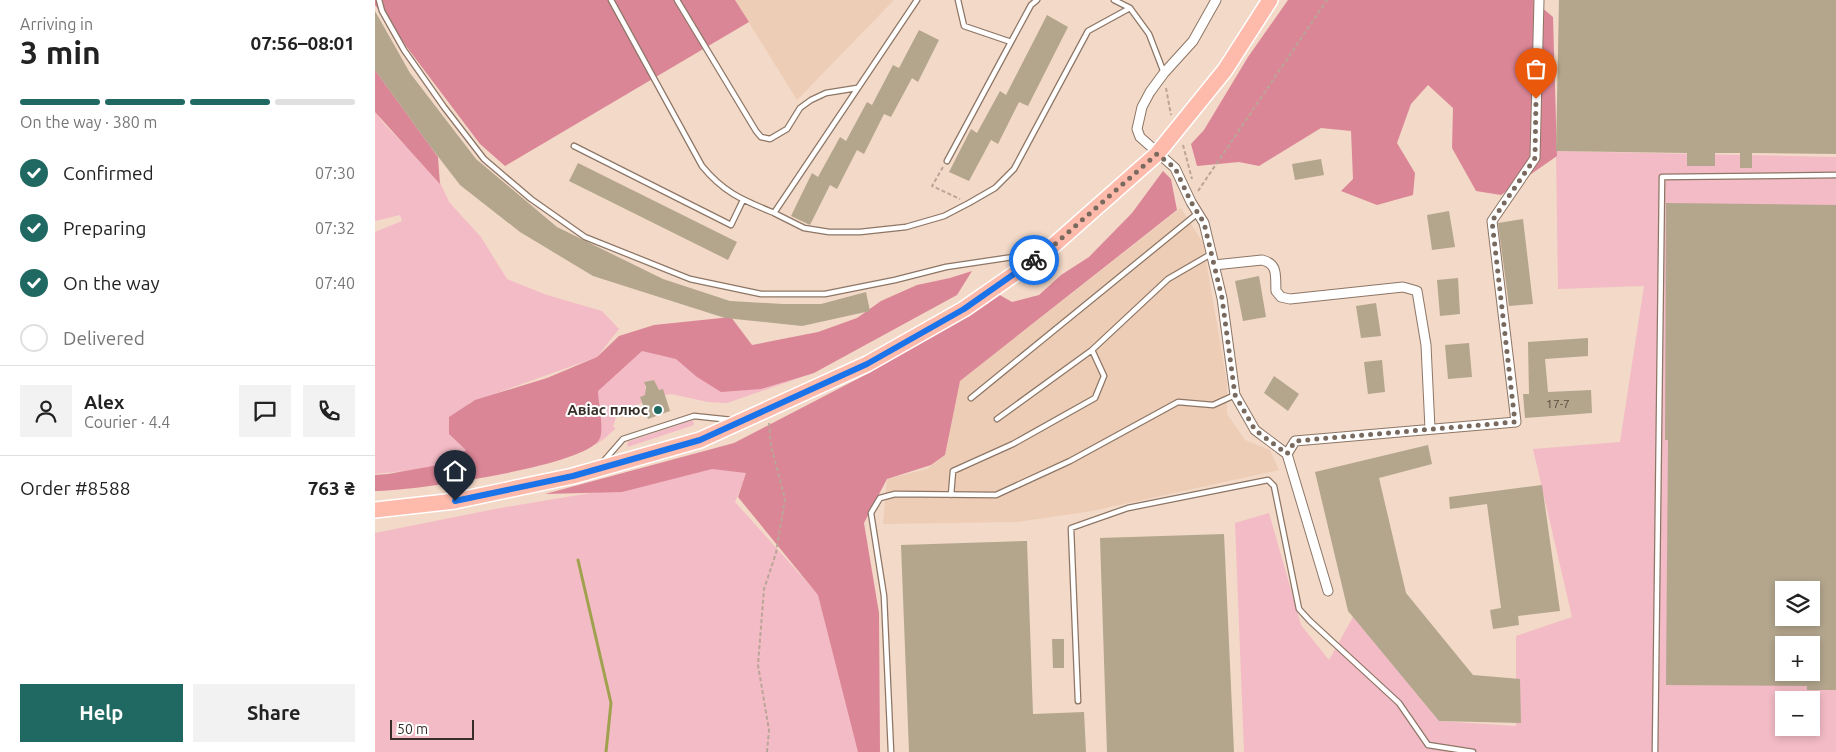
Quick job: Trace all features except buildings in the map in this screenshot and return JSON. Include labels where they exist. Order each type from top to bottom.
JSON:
[{"type":"highway","points":[[375,510],[455,501],[573,476],[700,440],[867,364],[964,309],[1046,252],[1157,154],[1225,70],[1270,0]]},
{"type":"street","points":[[1216,0],[1193,41],[1164,73],[1150,92],[1142,107],[1137,129],[1141,137],[1157,154],[1175,168],[1204,223],[1222,298],[1235,395],[1255,430],[1287,454],[1329,591]]},
{"type":"street","points":[[1287,454],[1295,441],[1515,422],[1492,221],[1535,158],[1539,0]]},
{"type":"street","points":[[1214,265],[1263,260],[1270,262],[1275,268],[1276,291],[1281,297],[1290,299],[1403,287],[1417,291],[1426,345],[1430,429]]},
{"type":"lane","points":[[379,0],[382,11],[404,50],[484,159],[531,199],[585,237],[690,280],[761,294],[825,294],[895,280],[946,267],[1046,252]]},
{"type":"lane","points":[[611,0],[701,166],[714,181],[729,193],[804,228],[829,232],[860,232],[905,227],[944,216],[995,188],[1014,169],[1088,30],[1130,8]]},
{"type":"lane","points":[[677,0],[761,137],[770,139],[779,135],[787,129],[800,108],[818,96],[857,88]]},
{"type":"lane","points":[[774,213],[917,0]]},
{"type":"lane","points":[[958,0],[964,26],[1011,42]]},
{"type":"lane","points":[[947,161],[1031,5],[1037,0]]},
{"type":"lane","points":[[1114,0],[1130,8],[1149,34],[1164,73]]},
{"type":"lane","points":[[574,146],[731,225],[743,200]]},
{"type":"lane","points":[[1655,752],[1662,178],[1836,175]]},
{"type":"lane","points":[[971,398],[1198,213]]},
{"type":"lane","points":[[997,419],[1092,350],[1168,280],[1211,254]]},
{"type":"lane","points":[[951,495],[953,471],[1013,444],[1095,398],[1105,376],[1092,350]]},
{"type":"lane","points":[[891,752],[884,596],[871,513],[880,498],[895,494],[995,495],[1070,461],[1178,402],[1213,405],[1235,395]]},
{"type":"lane","points":[[597,469],[623,439],[632,436],[694,416],[741,422]]},
{"type":"lane","points":[[1079,701],[1071,528],[1128,508],[1268,480],[1274,486],[1299,609],[1399,703],[1428,745],[1428,752]]},
{"type":"lane","points":[[1428,745],[1473,752]]},
{"type":"path","points":[[1183,145],[1196,194],[1327,0]]},
{"type":"path","points":[[1164,73],[1171,115]]},
{"type":"path","points":[[947,161],[932,186],[969,203]]},
{"type":"path","points":[[767,752],[769,730],[758,665],[764,589],[776,553],[785,499],[771,446],[768,409]]},
{"type":"shaded area","points":[[375,0],[735,0],[749,22],[505,166],[480,144],[375,5]]},
{"type":"shaded area","points":[[735,0],[894,0],[797,100]]},
{"type":"shaded area","points":[[1288,0],[1533,0],[1553,17],[1557,156],[1501,195],[1476,191],[1452,148],[1453,108],[1428,85],[1411,104],[1397,143],[1415,173],[1413,195],[1377,205],[1341,191],[1353,179],[1351,131],[1321,128],[1259,166],[1239,162],[1197,166],[1191,144],[1204,130],[1248,57]]},
{"type":"shaded area","points":[[375,70],[438,157],[440,184],[375,112]]},
{"type":"shaded area","points":[[375,112],[385,125],[439,180],[449,202],[481,237],[507,279],[547,295],[602,311],[619,329],[597,357],[469,403],[466,450],[454,466],[375,474],[375,232],[402,221],[400,215],[375,221]]},
{"type":"shaded area","points":[[1556,151],[1836,157],[1836,752],[1244,752],[1235,523],[1269,513],[1301,625],[1329,660],[1353,617],[1439,721],[1516,726],[1516,636],[1572,617],[1533,449],[1620,442],[1644,286],[1558,289]]},
{"type":"shaded area","points":[[1163,171],[1171,179],[1177,210],[960,381],[945,455],[931,465],[887,479],[864,523],[879,613],[880,752],[858,752],[818,595],[738,497],[746,473],[712,469],[622,492],[545,494],[734,443],[867,374],[998,294],[1012,302],[1039,295],[1061,275],[1089,257],[1132,213]]},
{"type":"shaded area","points":[[1181,208],[1203,243],[1227,383],[1227,414],[1245,440],[1270,450],[1279,470],[1092,511],[1017,522],[883,524],[887,479],[927,469],[945,455],[956,384]]},
{"type":"shaded area","points":[[972,271],[957,295],[814,373],[761,389],[721,392],[697,377],[676,359],[642,351],[598,391],[601,436],[599,440],[586,450],[562,459],[494,476],[422,487],[375,491],[375,475],[450,463],[466,450],[449,434],[449,417],[475,400],[547,378],[597,357],[619,336],[654,325],[731,317],[752,345],[818,332],[857,318],[881,301],[917,285]]},
{"type":"shaded area","points":[[655,341],[718,380],[814,373],[727,403],[708,402],[671,394],[665,395],[658,390],[654,380],[645,382],[646,395],[640,397],[642,403],[623,410],[619,407],[613,427],[616,428],[595,445],[579,408],[612,355]]},
{"type":"shaded area","points":[[693,420],[694,425],[628,447],[627,442]]},
{"type":"shaded area","points":[[711,460],[749,468],[735,502],[831,609],[859,752],[375,752],[375,533],[495,509],[645,484]]},
{"type":"waterway","points":[[578,560],[611,703],[606,752]]},
{"type":"way so far","points":[[1034,260],[1046,252],[1157,154],[1175,168],[1191,202],[1204,223],[1222,298],[1235,395],[1255,430],[1287,454],[1295,441],[1515,422],[1492,221],[1535,158],[1536,99]]},
{"type":"place","name":"Авіас плюс","points":[[658,410]]},
{"type":"route","points":[[455,501],[573,476],[700,440],[867,364],[964,309],[1034,260]]}]
